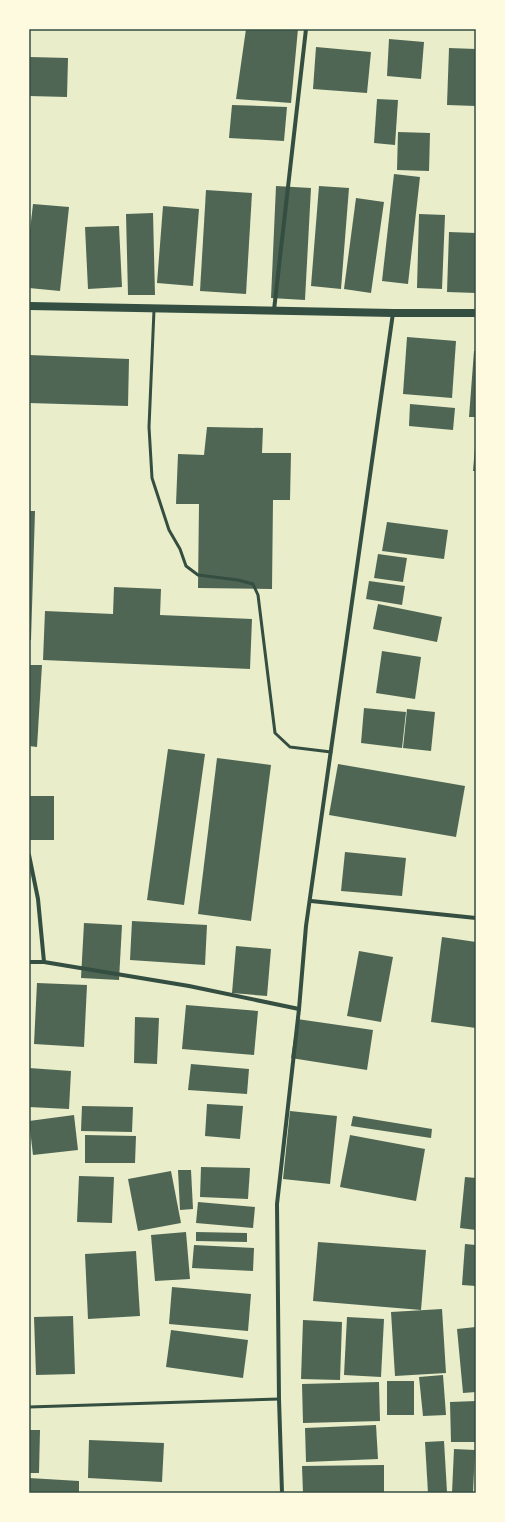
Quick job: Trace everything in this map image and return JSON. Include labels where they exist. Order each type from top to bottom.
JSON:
[{"type":"main road","points":[[29,306],[274,310],[392,314],[476,313]]},
{"type":"street","points":[[274,310],[306,29]]},
{"type":"street","points":[[282,1493],[278,1399],[277,1204],[299,1009],[306,926],[311,901],[392,314]]},
{"type":"street","points":[[29,855],[38,899],[44,962]]},
{"type":"street","points":[[311,901],[476,918]]},
{"type":"street","points":[[29,962],[44,962],[189,986],[299,1009]]},
{"type":"lane","points":[[154,308],[150,442],[152,478],[169,530],[180,549],[186,566],[198,575],[238,580],[253,584],[258,595],[275,734],[290,747],[331,752]]},
{"type":"lane","points":[[29,1407],[278,1399]]},
{"type":"building","points":[[246,29],[298,29],[291,103],[236,99]]},
{"type":"building","points":[[389,39],[424,42],[421,79],[387,76]]},
{"type":"building","points":[[316,47],[371,52],[367,93],[313,89]]},
{"type":"building","points":[[449,48],[476,49],[476,106],[447,105]]},
{"type":"building","points":[[30,57],[68,58],[67,97],[29,96]]},
{"type":"building","points":[[377,99],[398,100],[395,145],[374,143]]},
{"type":"building","points":[[232,105],[287,107],[284,141],[229,138]]},
{"type":"building","points":[[398,132],[430,133],[429,171],[397,170]]},
{"type":"building","points":[[394,174],[420,177],[408,284],[382,281]]},
{"type":"building","points":[[276,186],[311,188],[305,300],[271,298]]},
{"type":"building","points":[[319,186],[349,188],[341,289],[311,286]]},
{"type":"building","points":[[206,190],[252,193],[246,294],[200,291]]},
{"type":"building","points":[[356,198],[384,202],[371,293],[344,289]]},
{"type":"building","points":[[33,204],[69,207],[60,291],[29,288],[29,239]]},
{"type":"building","points":[[163,206],[199,209],[193,286],[157,283]]},
{"type":"building","points":[[153,213],[155,295],[128,295],[126,214]]},
{"type":"building","points":[[419,214],[445,215],[442,289],[417,288]]},
{"type":"building","points":[[119,226],[122,287],[88,289],[85,227]]},
{"type":"building","points":[[449,232],[476,233],[476,293],[447,292]]},
{"type":"building","points":[[407,337],[456,341],[452,398],[403,394]]},
{"type":"building","points":[[474,351],[476,351],[476,417],[469,417]]},
{"type":"building","points":[[29,355],[129,359],[128,406],[29,403]]},
{"type":"building","points":[[410,404],[455,408],[453,430],[409,426]]},
{"type":"building","points":[[207,427],[263,428],[262,453],[291,453],[290,500],[273,500],[272,589],[198,588],[199,504],[176,504],[178,454],[204,455]]},
{"type":"building","points":[[475,447],[476,471],[473,471]]},
{"type":"building","points":[[29,511],[35,511],[31,640],[29,640]]},
{"type":"building","points":[[387,522],[448,530],[444,559],[382,551]]},
{"type":"building","points":[[378,554],[407,558],[403,582],[374,578]]},
{"type":"building","points":[[369,581],[405,586],[402,605],[366,599]]},
{"type":"building","points":[[114,587],[161,589],[160,615],[252,619],[250,669],[43,660],[45,611],[113,614]]},
{"type":"building","points":[[378,604],[442,617],[437,642],[373,629]]},
{"type":"building","points":[[382,651],[421,657],[415,699],[376,693]]},
{"type":"building","points":[[29,665],[42,665],[37,747],[29,746]]},
{"type":"building","points":[[364,708],[406,712],[402,748],[361,743]]},
{"type":"building","points":[[407,709],[435,712],[431,751],[403,748]]},
{"type":"building","points":[[168,749],[205,754],[184,905],[147,900]]},
{"type":"building","points":[[217,758],[271,765],[251,921],[198,914]]},
{"type":"building","points":[[338,764],[465,786],[456,837],[329,815]]},
{"type":"building","points":[[29,796],[54,796],[54,840],[29,840]]},
{"type":"building","points":[[345,852],[406,858],[402,896],[341,891]]},
{"type":"building","points":[[132,921],[207,925],[205,965],[130,960]]},
{"type":"building","points":[[84,923],[122,925],[119,980],[81,978]]},
{"type":"building","points":[[442,937],[476,942],[476,1028],[431,1022]]},
{"type":"building","points":[[236,946],[271,949],[267,996],[232,993]]},
{"type":"building","points":[[359,951],[393,957],[381,1022],[347,1016]]},
{"type":"building","points":[[37,983],[87,985],[84,1047],[34,1044]]},
{"type":"building","points":[[186,1005],[258,1011],[254,1055],[182,1049]]},
{"type":"building","points":[[135,1017],[159,1018],[157,1064],[134,1063]]},
{"type":"building","points":[[297,1019],[373,1030],[367,1070],[291,1058]]},
{"type":"building","points":[[191,1064],[249,1069],[247,1094],[188,1090]]},
{"type":"building","points":[[29,1068],[71,1071],[69,1109],[29,1107]]},
{"type":"building","points":[[207,1104],[243,1106],[240,1139],[205,1136]]},
{"type":"building","points":[[82,1106],[133,1107],[132,1132],[81,1131]]},
{"type":"building","points":[[290,1111],[337,1116],[330,1184],[283,1179]]},
{"type":"building","points":[[74,1115],[78,1150],[33,1155],[29,1121]]},
{"type":"building","points":[[353,1116],[432,1129],[431,1138],[351,1126]]},
{"type":"building","points":[[85,1135],[136,1136],[135,1163],[85,1163]]},
{"type":"building","points":[[350,1135],[425,1149],[416,1201],[340,1187]]},
{"type":"building","points":[[201,1167],[250,1168],[248,1199],[200,1197]]},
{"type":"building","points":[[178,1170],[191,1170],[193,1209],[180,1210]]},
{"type":"building","points":[[171,1171],[181,1223],[138,1231],[128,1179]]},
{"type":"building","points":[[79,1176],[114,1177],[112,1223],[77,1222]]},
{"type":"building","points":[[465,1177],[476,1178],[476,1230],[460,1228]]},
{"type":"building","points":[[198,1202],[255,1207],[253,1228],[196,1223]]},
{"type":"building","points":[[186,1232],[190,1279],[155,1281],[151,1235]]},
{"type":"building","points":[[196,1232],[247,1233],[247,1242],[196,1241]]},
{"type":"building","points":[[318,1242],[426,1250],[421,1310],[313,1301]]},
{"type":"building","points":[[465,1244],[476,1245],[476,1286],[462,1285]]},
{"type":"building","points":[[194,1245],[254,1248],[253,1271],[192,1268]]},
{"type":"building","points":[[136,1251],[140,1316],[88,1319],[85,1254]]},
{"type":"building","points":[[172,1287],[251,1294],[248,1331],[169,1324]]},
{"type":"building","points":[[442,1309],[446,1373],[395,1376],[391,1312]]},
{"type":"building","points":[[73,1316],[75,1374],[36,1375],[34,1317]]},
{"type":"building","points":[[347,1317],[384,1319],[381,1377],[344,1375]]},
{"type":"building","points":[[303,1320],[342,1322],[340,1380],[301,1379]]},
{"type":"building","points":[[476,1327],[476,1392],[463,1393],[457,1329]]},
{"type":"building","points":[[171,1330],[248,1340],[243,1378],[166,1367]]},
{"type":"building","points":[[443,1375],[446,1415],[423,1416],[419,1377]]},
{"type":"building","points":[[387,1381],[414,1381],[414,1415],[387,1415]]},
{"type":"building","points":[[379,1382],[380,1421],[303,1423],[302,1384]]},
{"type":"building","points":[[476,1401],[476,1442],[451,1442],[450,1402]]},
{"type":"building","points":[[376,1425],[378,1459],[306,1462],[305,1428]]},
{"type":"building","points":[[29,1430],[40,1430],[39,1473],[29,1473]]},
{"type":"building","points":[[89,1440],[164,1443],[162,1482],[88,1478]]},
{"type":"building","points":[[444,1441],[447,1492],[428,1493],[425,1442]]},
{"type":"building","points":[[454,1449],[475,1450],[473,1493],[452,1493]]},
{"type":"building","points":[[384,1465],[384,1493],[303,1493],[302,1466]]},
{"type":"building","points":[[29,1478],[79,1481],[79,1493],[29,1493]]}]
